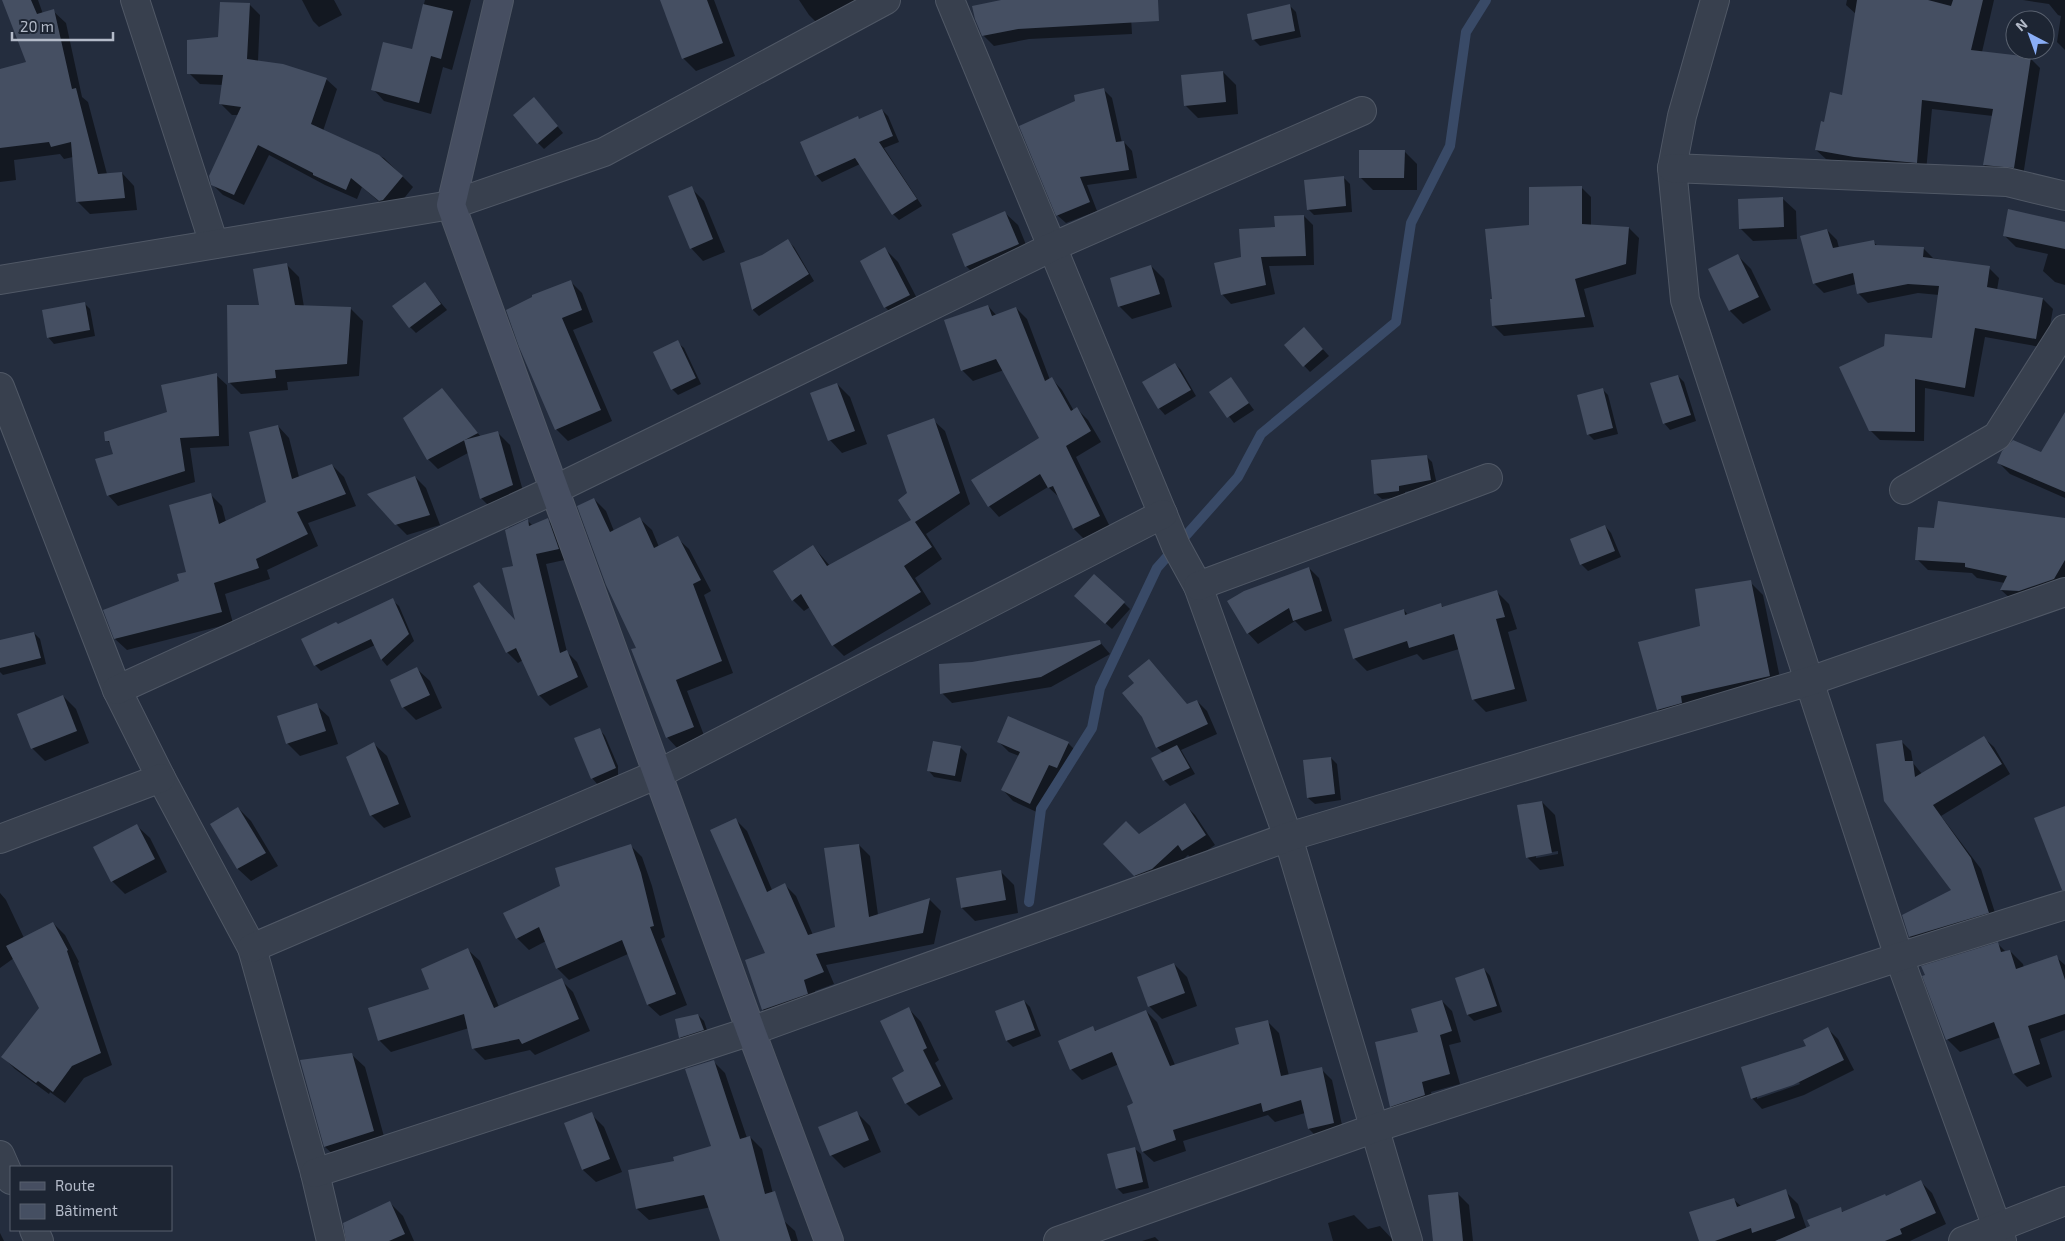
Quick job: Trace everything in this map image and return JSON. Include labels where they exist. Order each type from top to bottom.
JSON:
[{"type":"street","points":[[135,0],[214,244]]},
{"type":"street","points":[[499,0],[451,205],[829,1241]]},
{"type":"street","points":[[0,280],[451,205],[604,152],[886,0]]},
{"type":"street","points":[[950,0],[1176,546],[1198,586],[1288,838],[1408,1241]]},
{"type":"street","points":[[1715,0],[1682,116],[1672,168],[1685,300],[1899,956],[2000,1235]]},
{"type":"street","points":[[117,690],[554,490],[1052,247],[1362,111]]},
{"type":"street","points":[[1672,168],[2007,182],[2065,196]]},
{"type":"street","points":[[1904,490],[1997,436],[2065,330]]},
{"type":"street","points":[[0,387],[117,690],[160,778],[252,948],[315,1173],[331,1241]]},
{"type":"street","points":[[1198,586],[1488,478]]},
{"type":"street","points":[[252,948],[658,774],[1163,514]]},
{"type":"street","points":[[315,1173],[751,1031],[1288,838],[1810,681],[2065,592]]},
{"type":"street","points":[[0,839],[160,778]]},
{"type":"street","points":[[1058,1241],[1375,1128],[1899,956],[2065,905]]},
{"type":"street","points":[[0,1155],[10,1178]]},
{"type":"street","points":[[1963,1241],[2000,1235],[2065,1202]]},
{"type":"building","points":[[2,0],[31,0],[37,14],[54,9],[72,89],[76,88],[98,174],[122,172],[125,198],[76,202],[71,142],[51,147],[49,142],[0,148],[0,69],[26,62]]},
{"type":"building","points":[[660,0],[707,0],[723,43],[682,59]]},
{"type":"building","points":[[1001,0],[1158,0],[1159,21],[1018,29],[982,36],[972,6]]},
{"type":"building","points":[[1857,0],[1928,0],[1951,6],[1953,0],[1983,0],[1971,50],[2005,54],[2005,60],[2031,60],[2014,168],[1983,165],[1993,109],[1922,100],[1917,163],[1854,157],[1815,150],[1821,121],[1824,122],[1830,92],[1842,95]]},
{"type":"building","points":[[220,2],[250,3],[247,59],[283,64],[327,78],[311,124],[379,155],[403,176],[383,200],[379,201],[351,178],[346,190],[313,175],[313,173],[258,145],[234,195],[211,185],[209,176],[241,107],[219,104],[223,75],[187,74],[187,40],[218,37]]},
{"type":"building","points":[[423,4],[453,11],[441,59],[431,56],[419,103],[371,90],[383,42],[412,49]]},
{"type":"building","points":[[1290,4],[1295,31],[1252,40],[1247,14]]},
{"type":"building","points":[[1223,71],[1226,102],[1184,106],[1181,75]]},
{"type":"building","points":[[1104,88],[1116,142],[1124,141],[1129,170],[1080,177],[1090,202],[1056,216],[1019,126],[1075,101],[1074,95]]},
{"type":"building","points":[[534,97],[558,126],[537,144],[513,115]]},
{"type":"building","points":[[882,109],[893,136],[879,142],[917,199],[892,215],[855,158],[815,176],[800,142],[858,116],[859,119]]},
{"type":"building","points":[[1359,150],[1405,150],[1404,178],[1359,178]]},
{"type":"building","points":[[1344,176],[1346,206],[1307,210],[1304,180]]},
{"type":"building","points":[[692,186],[713,239],[690,249],[668,196]]},
{"type":"building","points":[[1582,186],[1582,224],[1629,227],[1626,264],[1575,279],[1585,317],[1492,326],[1490,299],[1492,299],[1485,229],[1529,225],[1529,187]]},
{"type":"building","points":[[1783,197],[1784,227],[1739,229],[1738,199]]},
{"type":"building","points":[[2008,209],[2065,222],[2065,249],[2003,236]]},
{"type":"building","points":[[1005,211],[1019,244],[965,267],[952,234]]},
{"type":"building","points":[[1304,215],[1306,256],[1261,257],[1266,285],[1221,295],[1214,263],[1241,257],[1239,229],[1275,227],[1274,216]]},
{"type":"building","points":[[1827,229],[1833,248],[1874,240],[1875,245],[1924,247],[1923,257],[1990,266],[1987,287],[2043,298],[2036,339],[1975,328],[1965,388],[1915,379],[1915,432],[1869,431],[1839,367],[1884,346],[1885,334],[1932,338],[1939,286],[1908,284],[1857,294],[1853,273],[1813,284],[1800,236]]},
{"type":"building","points":[[788,239],[809,274],[752,310],[740,263],[762,255]]},
{"type":"building","points":[[885,247],[910,295],[884,308],[860,261]]},
{"type":"building","points":[[1738,254],[1759,297],[1729,311],[1708,269]]},
{"type":"building","points":[[287,263],[295,305],[351,307],[347,364],[275,370],[276,378],[228,383],[227,305],[259,305],[253,269]]},
{"type":"building","points":[[1151,265],[1160,294],[1118,307],[1110,278]]},
{"type":"building","points":[[571,280],[582,310],[562,318],[601,410],[555,430],[519,347],[506,310],[532,297],[532,295]]},
{"type":"building","points":[[425,282],[441,304],[409,328],[392,306]]},
{"type":"building","points":[[85,302],[90,330],[47,338],[42,310]]},
{"type":"building","points":[[988,305],[992,316],[1016,307],[1045,381],[1052,377],[1071,411],[1077,407],[1091,431],[1066,446],[1100,516],[1073,529],[1053,486],[1048,488],[1040,474],[988,507],[971,480],[1039,438],[996,359],[961,371],[944,320]]},
{"type":"building","points":[[1304,327],[1323,349],[1303,367],[1284,345]]},
{"type":"building","points":[[678,340],[696,378],[671,390],[653,352]]},
{"type":"building","points":[[1175,363],[1191,390],[1158,409],[1142,382]]},
{"type":"building","points":[[217,373],[219,436],[180,438],[185,471],[107,496],[95,459],[113,454],[109,441],[105,441],[104,432],[167,412],[161,385]]},
{"type":"building","points":[[1678,375],[1691,415],[1663,424],[1650,383]]},
{"type":"building","points":[[1231,377],[1249,403],[1227,418],[1209,392]]},
{"type":"building","points":[[837,383],[855,431],[828,441],[810,393]]},
{"type":"building","points":[[442,388],[478,433],[427,460],[403,418]]},
{"type":"building","points":[[1603,388],[1613,428],[1587,435],[1577,395]]},
{"type":"building","points":[[2065,412],[2065,492],[1997,463],[2002,451],[2013,440],[2041,452]]},
{"type":"building","points":[[934,418],[960,493],[915,522],[932,547],[904,566],[921,592],[832,646],[801,594],[792,601],[773,571],[813,545],[827,566],[911,520],[898,500],[907,493],[887,435]]},
{"type":"building","points":[[278,425],[292,479],[332,464],[346,494],[297,512],[308,534],[256,559],[259,568],[214,583],[222,612],[114,639],[103,610],[179,581],[177,574],[186,572],[169,505],[211,493],[219,524],[266,502],[249,432]]},
{"type":"building","points":[[498,431],[513,485],[480,499],[464,440]]},
{"type":"building","points":[[1427,455],[1431,480],[1399,486],[1399,491],[1374,494],[1371,460]]},
{"type":"building","points":[[415,476],[430,515],[395,525],[367,494]]},
{"type":"building","points":[[594,498],[610,532],[640,517],[654,548],[678,536],[701,580],[693,584],[722,661],[676,680],[694,727],[666,738],[631,649],[636,648],[606,585],[577,506]]},
{"type":"building","points":[[1938,501],[2065,518],[2065,560],[2054,579],[2019,591],[2000,590],[2007,576],[1965,567],[1965,563],[1915,560],[1918,527],[1934,528]]},
{"type":"building","points":[[548,518],[559,549],[536,554],[560,653],[567,650],[578,677],[538,696],[516,648],[506,653],[473,586],[479,582],[515,620],[502,568],[513,566],[505,530],[528,519],[529,526]]},
{"type":"building","points":[[1605,525],[1615,551],[1580,565],[1570,539]]},
{"type":"building","points":[[1309,567],[1322,611],[1293,621],[1289,608],[1247,634],[1227,601],[1244,591]]},
{"type":"building","points":[[1094,574],[1125,602],[1105,624],[1074,596]]},
{"type":"building","points":[[1751,580],[1770,676],[1681,696],[1682,703],[1657,710],[1638,642],[1700,626],[1695,589]]},
{"type":"building","points":[[1497,590],[1505,617],[1496,619],[1515,689],[1472,700],[1454,634],[1409,648],[1407,641],[1353,659],[1344,629],[1404,609],[1405,615],[1441,603],[1442,607]]},
{"type":"building","points":[[393,598],[409,634],[381,660],[371,639],[314,666],[301,639]]},
{"type":"building","points":[[34,632],[41,658],[0,668],[0,640]]},
{"type":"building","points":[[1100,640],[1101,644],[1041,677],[940,694],[939,664],[972,662]]},
{"type":"building","points":[[1149,659],[1187,704],[1197,700],[1208,724],[1156,748],[1142,717],[1122,693],[1134,683],[1128,676]]},
{"type":"building","points":[[417,667],[430,695],[402,708],[390,680]]},
{"type":"building","points":[[63,695],[77,731],[31,749],[17,714]]},
{"type":"building","points":[[317,703],[326,731],[286,744],[277,716]]},
{"type":"building","points":[[1008,716],[1069,742],[1057,768],[1049,765],[1030,804],[1001,790],[1020,752],[997,742]]},
{"type":"building","points":[[600,728],[616,768],[591,779],[574,738]]},
{"type":"building","points":[[1984,736],[2002,764],[1933,805],[1971,858],[1989,913],[1909,937],[1902,915],[1951,890],[1884,801],[1876,744],[1902,740],[1905,761],[1913,761],[1915,777]]},
{"type":"building","points":[[933,741],[961,746],[955,776],[927,771]]},
{"type":"building","points":[[374,742],[399,804],[370,816],[346,757]]},
{"type":"building","points":[[1177,745],[1190,768],[1163,781],[1151,758]]},
{"type":"building","points":[[1331,757],[1335,794],[1307,798],[1303,760]]},
{"type":"building","points":[[1542,801],[1552,853],[1526,858],[1517,805]]},
{"type":"building","points":[[1185,803],[1206,835],[1182,851],[1178,845],[1152,869],[1134,876],[1103,844],[1126,821],[1139,834]]},
{"type":"building","points":[[2065,806],[2065,890],[2062,890],[2034,818]]},
{"type":"building","points":[[238,807],[266,853],[237,869],[210,824]]},
{"type":"building","points":[[736,818],[767,892],[785,883],[808,935],[835,927],[824,848],[859,844],[869,917],[930,898],[923,933],[816,954],[824,972],[804,980],[808,994],[762,1010],[745,960],[765,953],[710,830]]},
{"type":"building","points":[[137,824],[155,859],[111,882],[93,847]]},
{"type":"building","points":[[631,844],[641,873],[654,926],[650,927],[676,994],[647,1005],[622,940],[556,969],[539,927],[516,939],[503,913],[560,886],[555,868]]},
{"type":"building","points":[[1001,870],[1006,900],[961,908],[956,878]]},
{"type":"building","points":[[53,922],[68,950],[101,1053],[72,1066],[53,1092],[38,1081],[36,1083],[1,1057],[39,1008],[6,946]]},
{"type":"building","points":[[1998,942],[2001,952],[2010,950],[2016,969],[2057,955],[2065,980],[2065,1014],[2028,1026],[2040,1064],[2013,1074],[1994,1022],[1946,1040],[1922,976],[1925,975],[1921,966]]},
{"type":"building","points":[[468,948],[494,1008],[562,978],[579,1019],[522,1044],[519,1039],[472,1049],[464,1014],[378,1041],[368,1008],[429,989],[421,969]]},
{"type":"building","points":[[1174,963],[1185,993],[1148,1007],[1137,977]]},
{"type":"building","points":[[1484,968],[1497,1006],[1467,1015],[1455,978]]},
{"type":"building","points":[[1024,1000],[1035,1030],[1006,1041],[995,1011]]},
{"type":"building","points":[[1442,1000],[1452,1031],[1440,1035],[1450,1074],[1422,1082],[1425,1095],[1390,1107],[1375,1042],[1418,1032],[1411,1009]]},
{"type":"building","points":[[909,1007],[927,1048],[923,1050],[941,1086],[905,1104],[892,1078],[904,1071],[880,1021]]},
{"type":"building","points":[[1146,1010],[1170,1066],[1239,1044],[1235,1028],[1268,1020],[1281,1076],[1322,1067],[1334,1123],[1308,1129],[1301,1100],[1263,1112],[1261,1103],[1173,1130],[1176,1140],[1142,1152],[1127,1106],[1133,1103],[1112,1052],[1070,1070],[1058,1041],[1093,1026],[1095,1031]]},
{"type":"building","points":[[698,1014],[704,1030],[679,1038],[675,1019]]},
{"type":"building","points":[[1828,1027],[1844,1060],[1793,1085],[1751,1099],[1741,1067],[1806,1046],[1803,1040]]},
{"type":"building","points":[[352,1053],[374,1131],[324,1147],[300,1060]]},
{"type":"building","points":[[714,1060],[740,1139],[750,1136],[765,1194],[775,1191],[791,1241],[720,1241],[704,1195],[636,1209],[628,1170],[674,1161],[673,1157],[711,1146],[685,1069]]},
{"type":"building","points":[[857,1111],[869,1140],[830,1156],[818,1127]]},
{"type":"building","points":[[592,1112],[610,1159],[582,1170],[564,1123]]},
{"type":"building","points":[[1135,1147],[1143,1182],[1116,1189],[1107,1154]]},
{"type":"building","points":[[1921,1180],[1936,1213],[1900,1229],[1902,1234],[1885,1241],[1775,1241],[1810,1226],[1807,1220],[1841,1207],[1842,1212],[1885,1194],[1886,1196]]},
{"type":"building","points":[[1786,1189],[1795,1218],[1752,1233],[1751,1228],[1715,1241],[1699,1241],[1689,1212],[1734,1198],[1737,1207]]},
{"type":"building","points":[[1458,1192],[1463,1241],[1433,1241],[1428,1195]]},
{"type":"building","points":[[390,1201],[405,1234],[389,1241],[346,1241],[343,1223]]},
{"type":"waterway","points":[[1029,902],[1041,809],[1092,728],[1100,688],[1157,568],[1238,477],[1261,434],[1396,322],[1411,223],[1450,146],[1466,32],[1486,0]]}]
